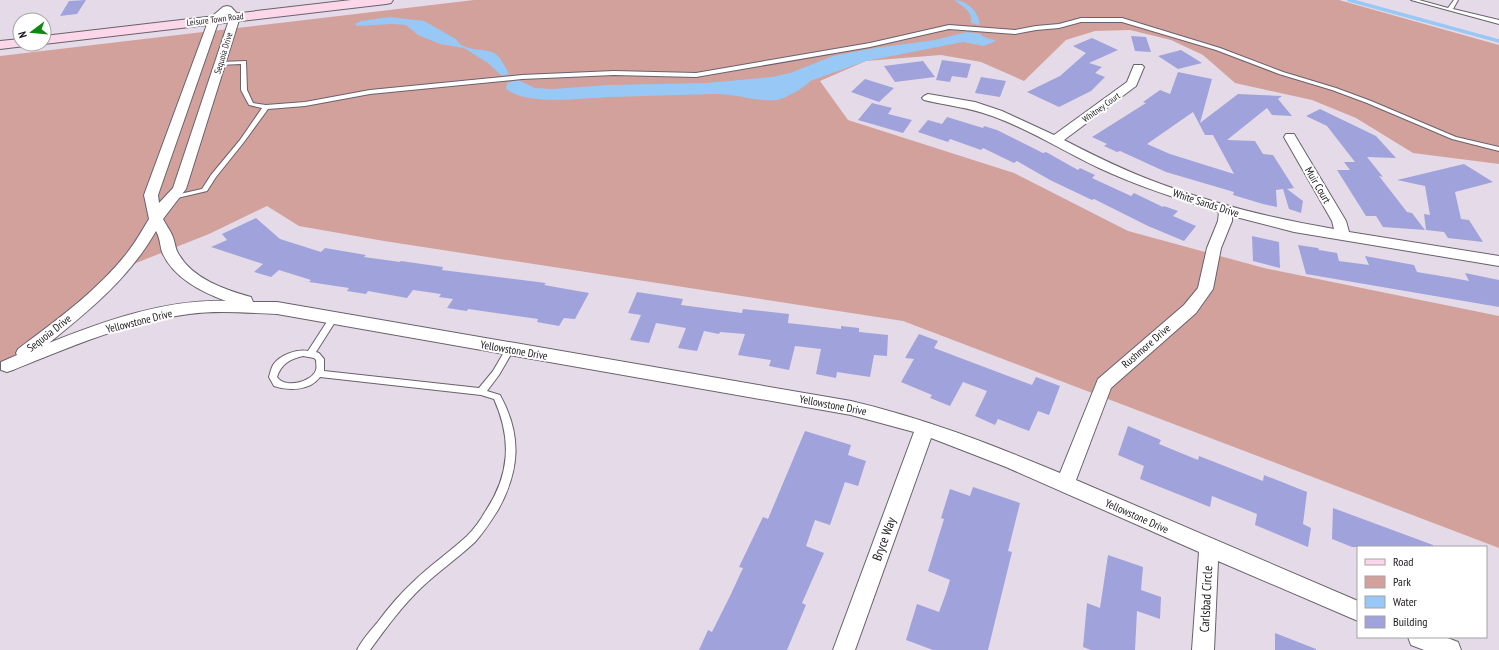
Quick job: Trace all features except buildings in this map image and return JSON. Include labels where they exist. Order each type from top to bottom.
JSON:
[{"type":"main road","name":"Leisure Town Road","points":[[52,39],[214,19],[231,9],[386,0]]},
{"type":"main road","points":[[0,45],[12,44]]},
{"type":"street","name":"Sequoia Drive","points":[[4,368],[68,319],[100,291],[144,242],[170,197],[179,189],[221,64],[231,9]]},
{"type":"street","name":"Sequoia Drive","points":[[156,219],[151,194],[214,19]]},
{"type":"street","name":"Whitney Court","points":[[1055,140],[1132,84],[1138,68]]},
{"type":"street","name":"White Sands Drive","points":[[928,98],[971,105],[998,114],[1055,140],[1104,165],[1156,187],[1226,210],[1294,227],[1499,261]]},
{"type":"street","name":"Muir Court","points":[[1290,137],[1339,222],[1343,234]]},
{"type":"street","name":"Rushmore Drive","points":[[1064,484],[1104,384],[1190,309],[1205,289],[1214,248],[1225,221],[1226,210]]},
{"type":"street","name":"Yellowstone Drive","points":[[156,219],[165,235],[170,252],[181,268],[193,278],[227,296],[333,319],[851,408],[890,417],[925,428],[1064,484],[1209,548],[1357,611]]},
{"type":"street","name":"Yellowstone Drive","points":[[4,368],[89,334],[132,320],[216,306],[277,308]]},
{"type":"street","name":"Bryce Way","points":[[844,650],[925,428]]},
{"type":"street","name":"Carlsbad Circle","points":[[1203,650],[1209,548]]},
{"type":"street","points":[[1421,638],[1450,650]]},
{"type":"lane","points":[[1414,0],[1499,22]]},
{"type":"lane","points":[[1450,9],[1456,0]]},
{"type":"lane","points":[[221,64],[244,62],[244,90],[251,104],[266,107],[305,104],[370,92],[522,77],[614,73],[696,75],[870,45],[949,28],[958,27],[1015,32],[1059,26],[1081,20],[1122,20],[1218,49],[1281,73],[1334,89],[1454,138],[1499,149]]},
{"type":"lane","points":[[170,197],[205,190],[213,176],[242,141],[266,107]]},
{"type":"lane","points":[[310,354],[333,319]]},
{"type":"lane","points":[[481,392],[496,373],[510,349]]},
{"type":"lane","points":[[310,354],[320,359],[321,368],[318,374],[297,387],[281,386],[276,383],[274,373],[282,362],[296,355],[310,354]]},
{"type":"lane","points":[[318,374],[481,392],[496,397],[504,410],[511,434],[511,469],[498,501],[480,529],[446,561],[418,584],[382,624],[363,650]]},
{"type":"green space","points":[[474,0],[1339,0],[1499,45],[1499,164],[1413,153],[1356,118],[1312,100],[1235,83],[1203,55],[1171,40],[1130,30],[1095,31],[1066,40],[1024,81],[981,62],[941,55],[866,61],[820,81],[848,120],[1014,173],[1128,231],[1264,268],[1499,316],[1499,548],[903,321],[384,241],[299,226],[267,206],[209,234],[116,271],[33,343],[0,364],[0,56],[34,52],[52,52],[52,50]]},
{"type":"water","points":[[954,0],[968,4],[975,11],[980,25],[971,23],[969,12]]},
{"type":"water","points":[[390,17],[424,21],[456,39],[464,47],[492,52],[501,59],[509,74],[502,76],[488,63],[464,48],[440,44],[418,35],[406,25],[392,24],[357,26],[355,24],[361,21]]},
{"type":"water","points":[[967,32],[981,34],[982,36],[996,41],[984,46],[963,42],[866,61],[810,81],[795,92],[777,100],[761,100],[713,94],[556,100],[528,98],[506,89],[507,83],[518,80],[535,88],[553,89],[608,85],[707,83],[772,77],[790,73],[833,56],[875,48],[935,40]]},
{"type":"waterway","points":[[1349,0],[1499,41]]}]
